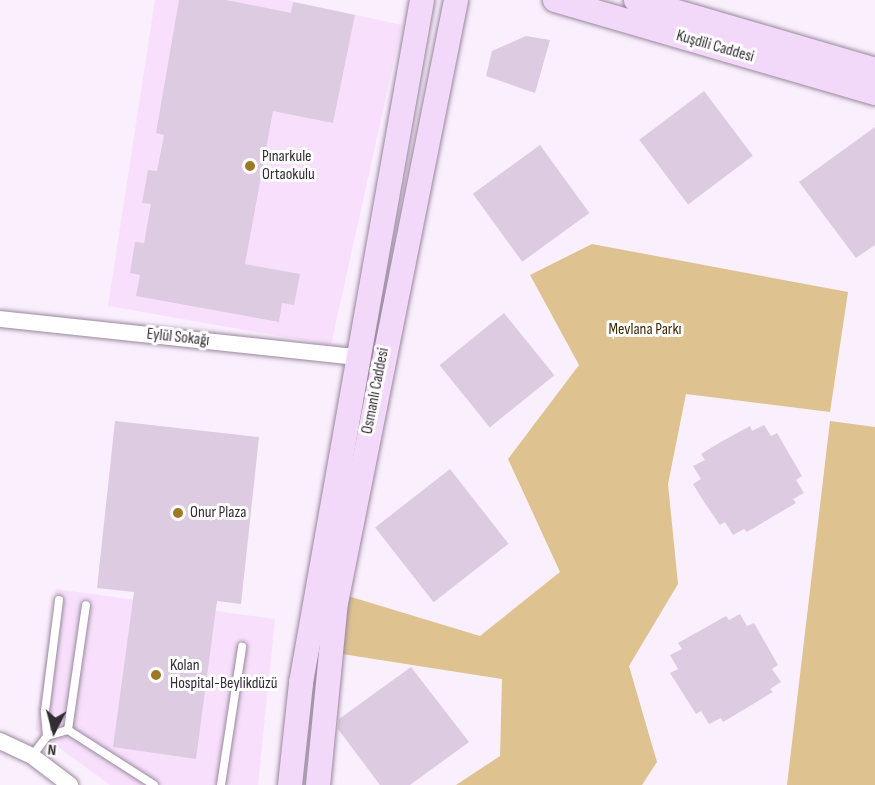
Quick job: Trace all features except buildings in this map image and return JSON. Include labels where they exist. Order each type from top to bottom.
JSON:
[{"type":"main road","name":"Osmanlı Caddesi","points":[[290,785],[301,683],[356,357],[422,0]]},
{"type":"main road","name":"Osmanlı Caddesi","points":[[318,785],[336,603],[456,0]]},
{"type":"main road","name":"Kuşdili Caddesi","points":[[555,0],[875,93]]},
{"type":"main road","name":"Kuşdili Caddesi","points":[[636,0],[875,70]]},
{"type":"street","name":"Eylül Sokağı","points":[[0,319],[356,357]]},
{"type":"street","points":[[0,741],[32,756],[70,785]]},
{"type":"lane","points":[[47,736],[45,711],[59,600]]},
{"type":"lane","points":[[68,730],[86,605]]},
{"type":"lane","points":[[221,785],[242,647]]},
{"type":"lane","points":[[32,756],[47,736],[68,730],[154,785]]},
{"type":"shaded area","name":"Pınarkule Ortaokulu","points":[[155,0],[287,0],[402,25],[331,345],[108,306]]},
{"type":"shaded area","name":"Kolan Hospital-Beylikdüzü","points":[[56,589],[275,619],[258,785],[110,785],[35,730]]},
{"type":"green space","name":"Mevlana Parkı","points":[[592,244],[848,292],[830,412],[686,394],[668,484],[678,584],[629,666],[657,762],[642,785],[456,785],[500,756],[502,679],[342,654],[348,596],[480,636],[560,572],[508,459],[579,365],[530,275]]},
{"type":"green space","points":[[830,421],[875,427],[875,785],[787,785]]},
{"type":"place","name":"Pınarkule Ortaokulu","points":[[250,166]]},
{"type":"place","name":"Onur Plaza","points":[[178,513]]},
{"type":"place","name":"Kolan Hospital-Beylikdüzü","points":[[156,675]]}]
